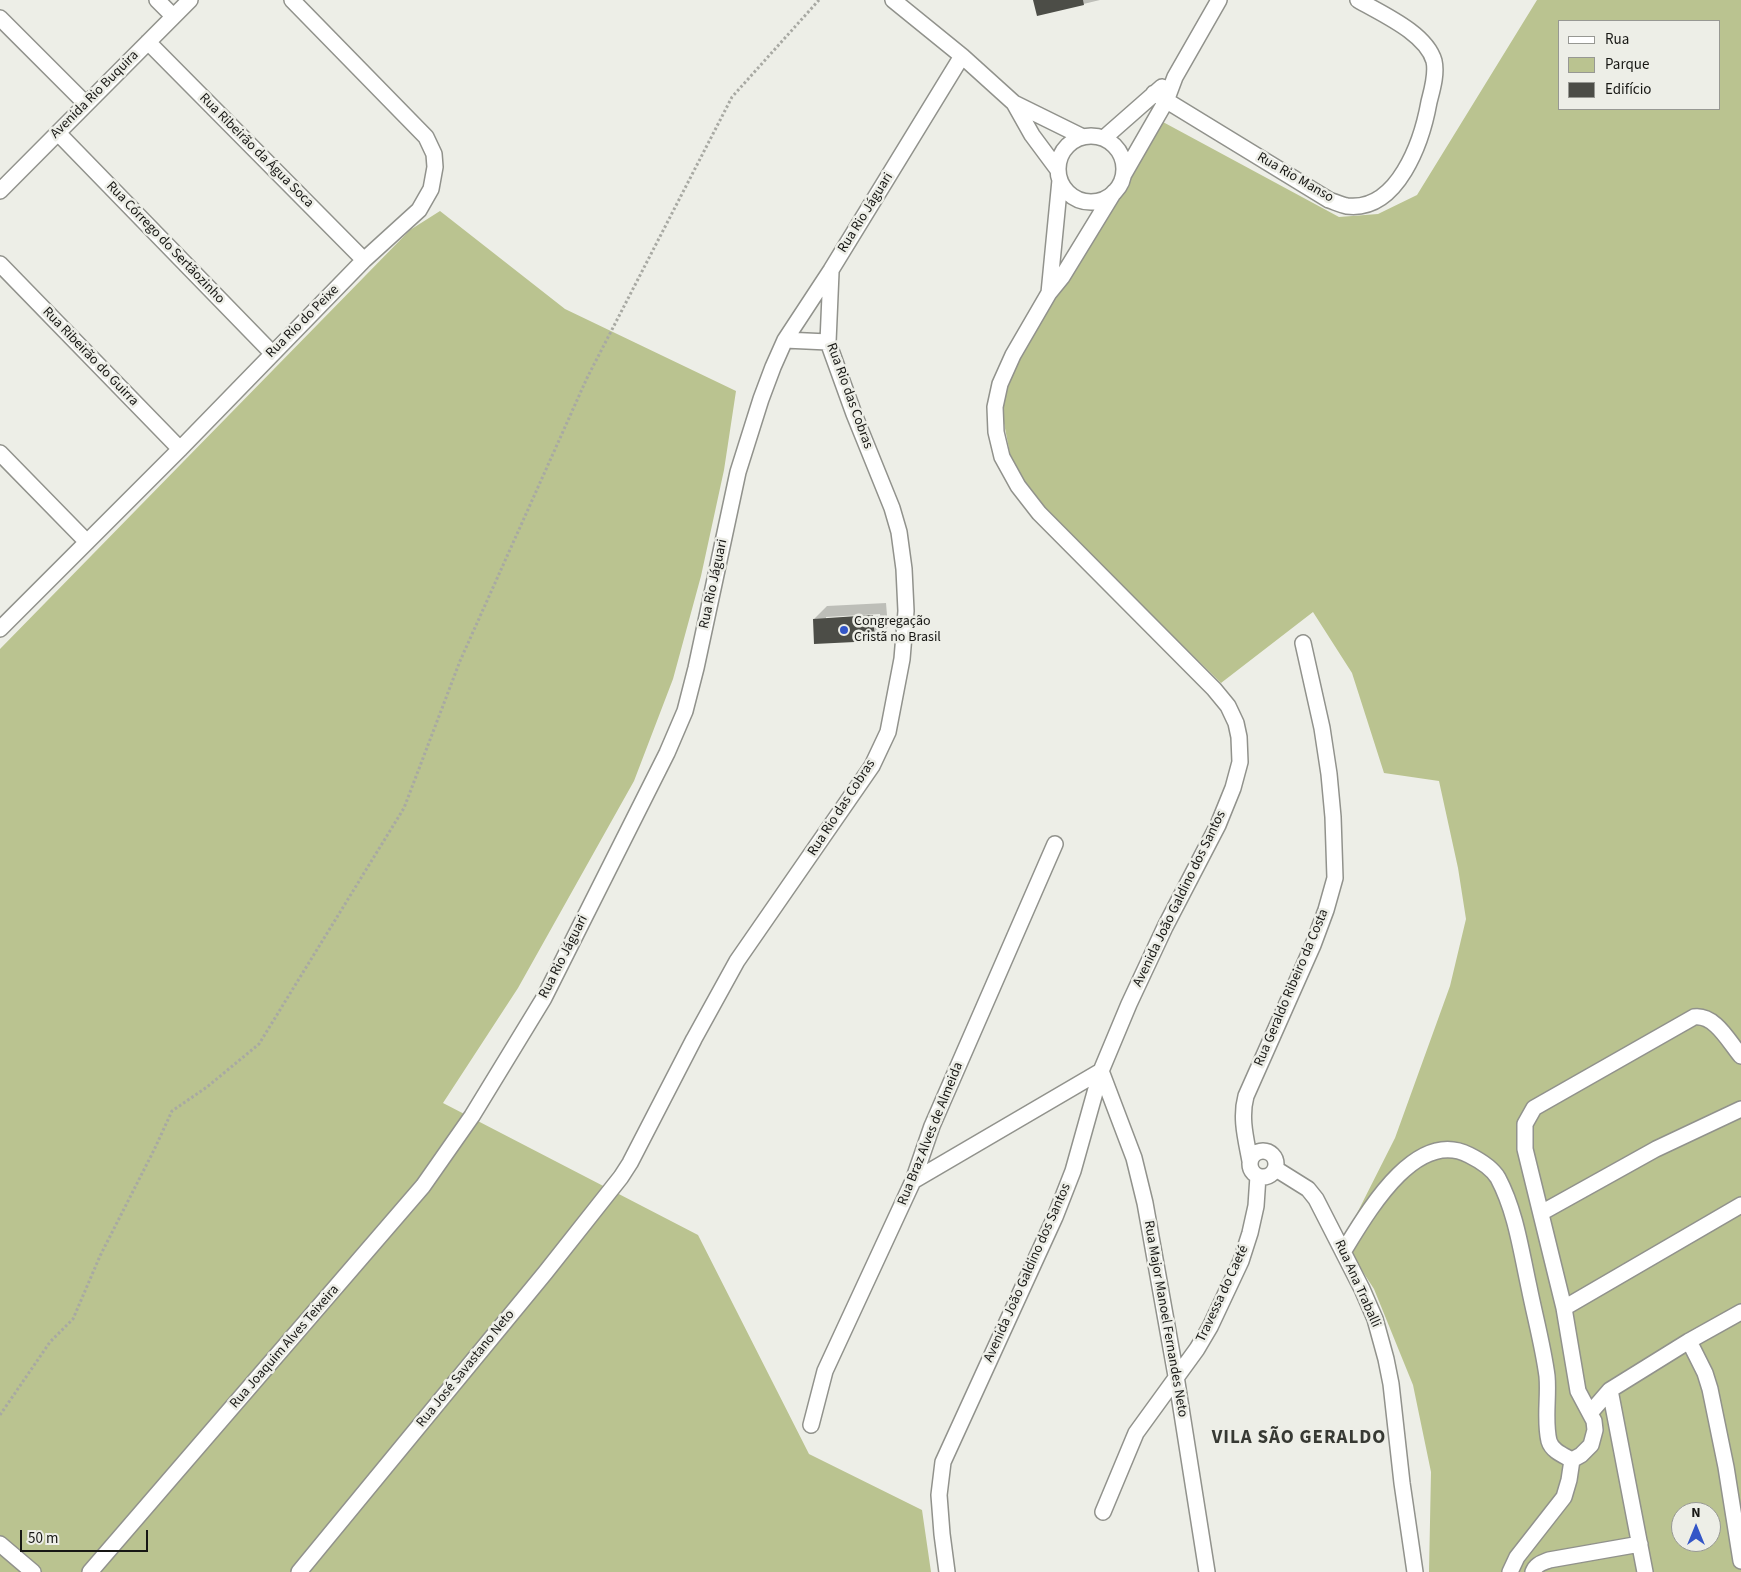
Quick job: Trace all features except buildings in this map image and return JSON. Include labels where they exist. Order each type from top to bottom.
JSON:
[{"type":"street","points":[[157,0],[173,16]]},
{"type":"street","name":"Avenida Rio Buquira","points":[[0,191],[190,0]]},
{"type":"street","name":"Rua Rio do Peixe","points":[[0,629],[180,449],[364,260],[419,210],[431,189],[435,167],[434,154],[426,137],[292,0]]},
{"type":"street","points":[[894,0],[962,56],[1014,103],[1083,137]]},
{"type":"street","points":[[1014,103],[1032,135],[1059,175],[1066,190],[1074,197],[1084,201],[1100,200],[1114,192],[1121,184],[1160,97],[1175,77],[1219,0]]},
{"type":"street","name":"Rua Rio Manso","points":[[1160,97],[1329,200],[1347,206],[1365,205],[1379,198],[1395,186],[1406,170],[1426,122],[1434,76],[1434,61],[1426,46],[1409,30],[1358,0]]},
{"type":"street","points":[[0,18],[86,104]]},
{"type":"street","name":"Rua Ribeirão da Água Soca","points":[[148,42],[364,260]]},
{"type":"street","name":"Rua Rio Jáguari","points":[[472,1116],[544,998],[667,753],[685,711],[738,472],[761,399],[785,340],[831,270],[962,56]]},
{"type":"street","points":[[1104,138],[1160,97]]},
{"type":"street","name":"Rua Córrego do Sertãozinho","points":[[58,133],[272,353]]},
{"type":"street","points":[[1049,293],[1060,159],[1065,149],[1073,141],[1083,137],[1094,136],[1104,138],[1113,144],[1120,153],[1124,163],[1124,174]]},
{"type":"street","name":"Avenida João Galdino dos Santos","points":[[947,1572],[939,1494],[943,1462],[1055,1217],[1073,1171],[1101,1071],[1129,1004],[1165,927],[1218,825],[1233,788],[1240,762],[1239,737],[1236,723],[1228,706],[1039,513],[1018,486],[1002,457],[996,432],[996,407],[1000,384],[1012,355],[1049,293],[1062,277],[1114,192]]},
{"type":"street","name":"Rua Ribeirão do Guirra","points":[[0,264],[180,449]]},
{"type":"street","name":"Rua Rio das Cobras","points":[[630,1163],[737,961],[872,766],[888,732],[902,659],[906,611],[904,569],[899,532],[892,508],[854,414],[828,342],[831,270]]},
{"type":"street","points":[[785,340],[828,342]]},
{"type":"street","points":[[0,454],[88,542]]},
{"type":"street","name":"Rua Geraldo Ribeiro da Costa","points":[[1250,1161],[1242,1109],[1313,945],[1335,878],[1333,817],[1329,774],[1322,728],[1303,643]]},
{"type":"street","name":"Rua Braz Alves de Almeida","points":[[811,1425],[825,1371],[913,1181],[932,1126],[1055,844]]},
{"type":"street","points":[[1572,1460],[1582,1455],[1591,1445],[1594,1437],[1594,1421],[1578,1391],[1564,1308],[1532,1182],[1524,1139],[1524,1124],[1534,1108],[1694,1017],[1702,1017],[1715,1024],[1741,1056]]},
{"type":"street","points":[[913,1181],[1101,1071]]},
{"type":"street","name":"Rua Major Manoel Fernandes Neto","points":[[1101,1071],[1134,1158],[1145,1202],[1176,1376],[1207,1572]]},
{"type":"street","points":[[1541,1213],[1656,1149],[1741,1109]]},
{"type":"street","name":"Rua Joaquim Alves Teixeira","points":[[90,1572],[423,1186],[472,1116]]},
{"type":"street","points":[[1244,1125],[1265,1151],[1273,1154],[1275,1158],[1276,1169],[1270,1176],[1262,1178],[1251,1170],[1250,1161],[1254,1154],[1265,1151]]},
{"type":"street","points":[[1344,1252],[1365,1217],[1385,1190],[1422,1155],[1436,1150],[1448,1149],[1462,1152],[1480,1161],[1496,1176],[1513,1214],[1547,1377],[1547,1424],[1550,1443],[1559,1453],[1572,1460]]},
{"type":"street","name":"Rua José Savastano Neto","points":[[299,1572],[552,1265],[610,1192],[630,1163]]},
{"type":"street","name":"Rua Ana Traballi","points":[[1276,1169],[1308,1189],[1316,1199],[1344,1252],[1375,1319],[1391,1384],[1402,1483],[1416,1572]]},
{"type":"street","name":"Travessa do Caeté","points":[[1103,1512],[1136,1433],[1197,1349],[1210,1327],[1241,1261],[1250,1234],[1256,1206],[1258,1176]]},
{"type":"street","points":[[1564,1308],[1741,1205]]},
{"type":"street","points":[[1590,1413],[1610,1390],[1688,1341],[1741,1312]]},
{"type":"street","points":[[1688,1341],[1705,1373],[1710,1389],[1726,1467],[1741,1561]]},
{"type":"street","points":[[1610,1390],[1645,1572]]},
{"type":"street","points":[[1510,1572],[1517,1557],[1564,1497],[1572,1460]]},
{"type":"street","points":[[0,1544],[33,1572]]},
{"type":"street","points":[[1533,1572],[1540,1564],[1549,1560],[1640,1544]]},
{"type":"path","points":[[0,1414],[50,1342],[73,1320],[100,1256],[172,1111],[207,1087],[259,1044],[404,808],[460,661],[587,378],[732,97],[819,0]]},
{"type":"green space","points":[[1537,0],[1741,0],[1741,1572],[1429,1572],[1431,1472],[1413,1385],[1374,1289],[1343,1241],[1395,1138],[1450,986],[1466,919],[1458,868],[1439,781],[1384,773],[1352,673],[1313,612],[1221,683],[1035,501],[1011,459],[1001,408],[1013,355],[1052,298],[1163,122],[1339,217],[1378,214],[1417,195]]},
{"type":"green space","points":[[440,211],[565,309],[736,391],[724,470],[701,576],[673,679],[634,781],[518,988],[443,1103],[698,1235],[809,1454],[922,1510],[931,1572],[0,1572],[0,649],[410,230]]},
{"type":"place","name":"Congregação Cristã no Brasil","points":[[844,630]]},
{"type":"district","name":"VILA SÃO GERALDO","points":[[1299,1439]]}]
